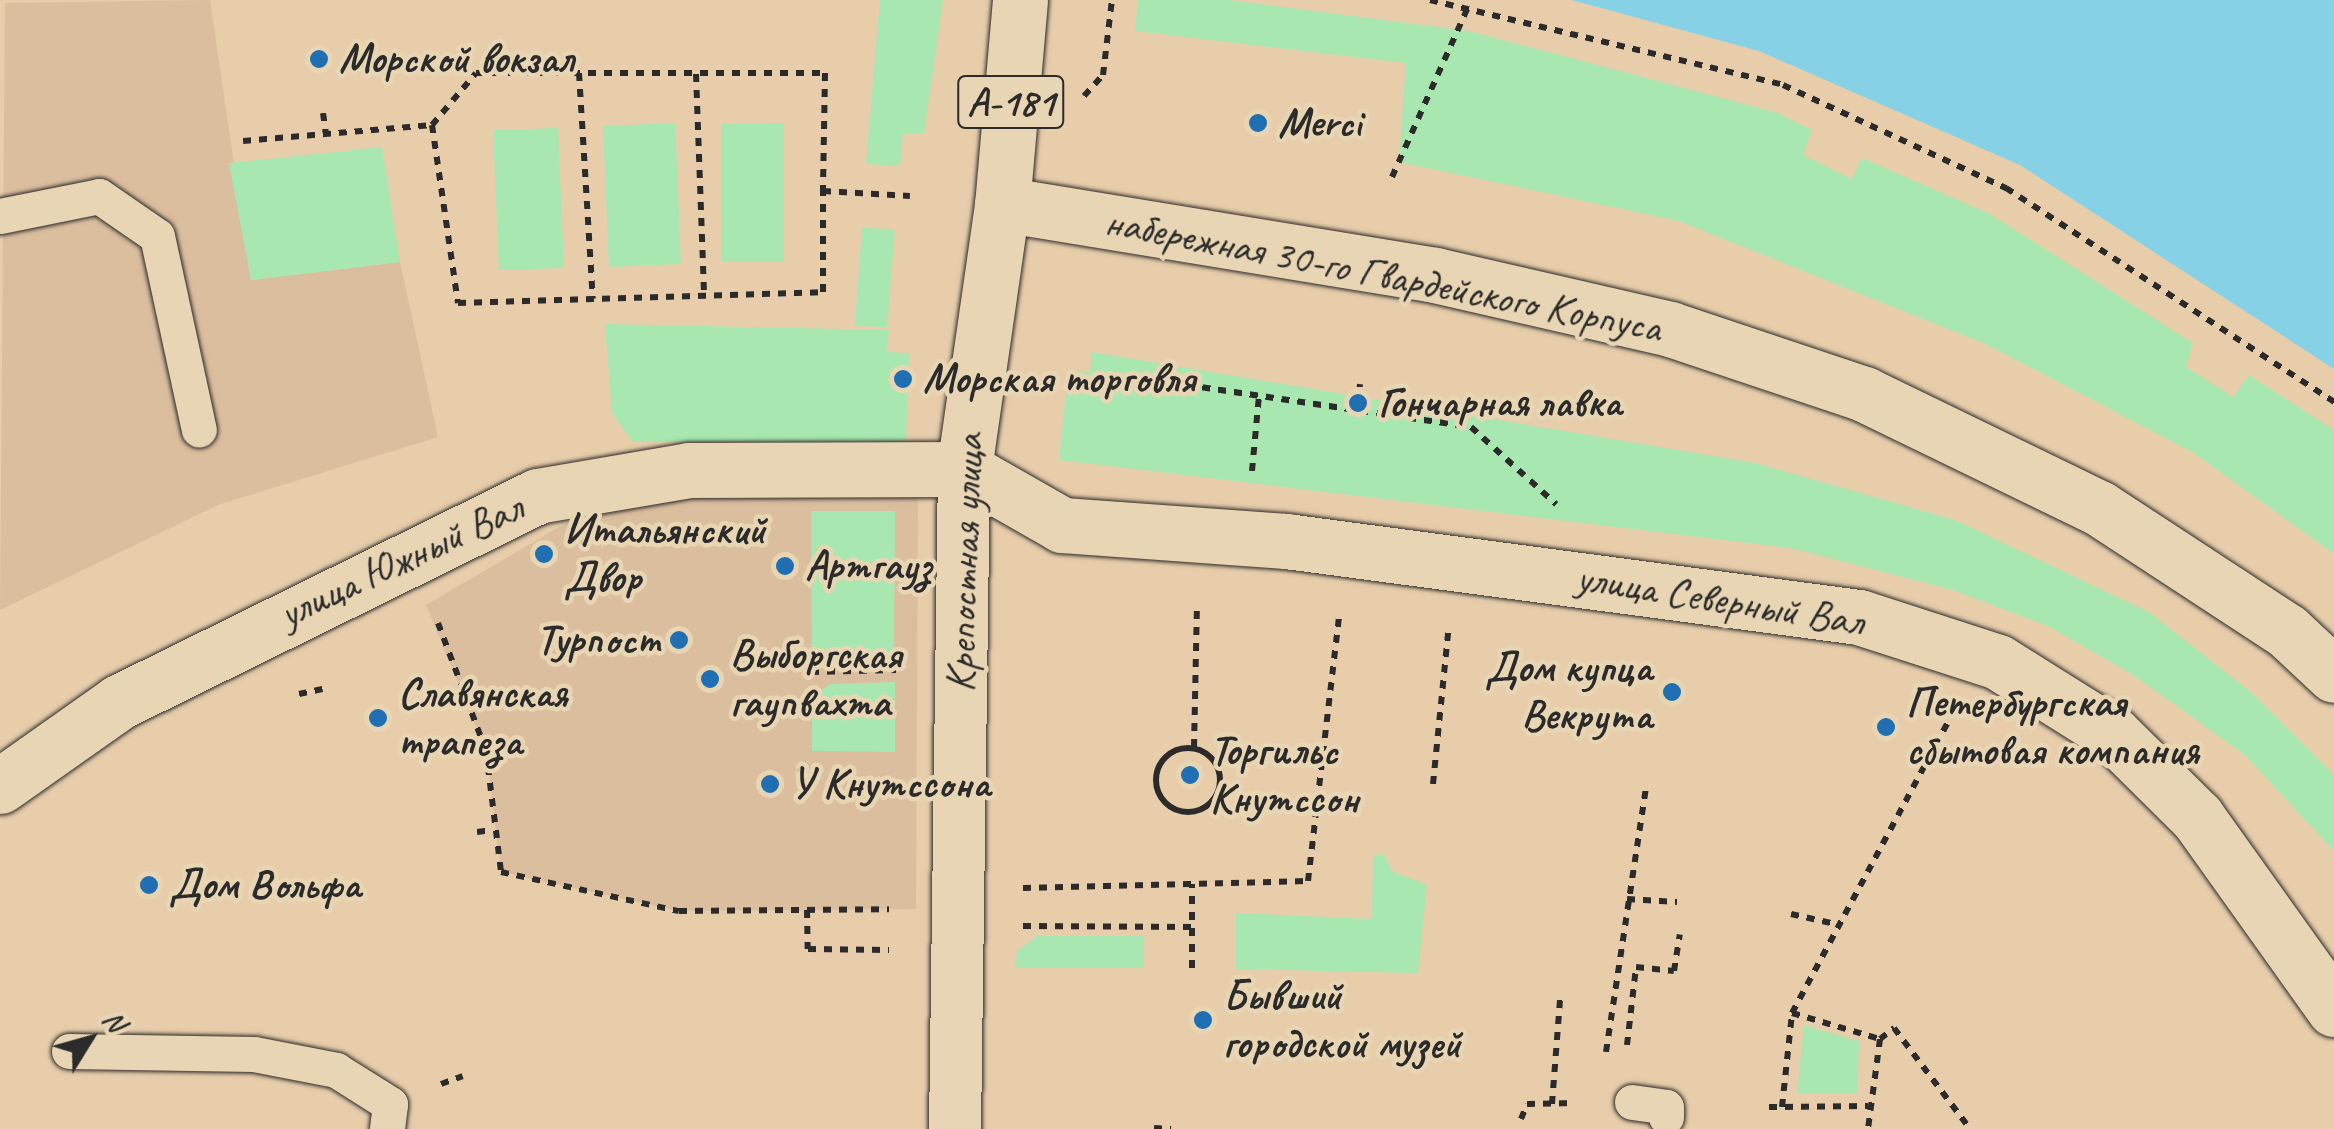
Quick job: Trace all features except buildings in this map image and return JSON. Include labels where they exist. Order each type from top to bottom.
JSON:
[{"type":"street","name":"Крепостная улица","points":[[955,1129],[964,468],[1002,204],[1020,0]]},
{"type":"street","name":"набережная 30-го Гвардейского Корпуса","points":[[1002,204],[1436,276],[1670,328],[1864,394],[2098,508],[2287,631],[2334,675]]},
{"type":"street","name":"улица Южный Вал","points":[[0,786],[119,702],[536,496],[689,470],[964,468]]},
{"type":"street","name":"улица Северный Вал","points":[[964,468],[1062,525],[1286,541],[1860,616],[1998,662],[2113,734],[2197,817],[2334,1008]]},
{"type":"lane","points":[[0,216],[100,196],[157,236],[199,430]]},
{"type":"lane","points":[[70,1051],[254,1054],[336,1070],[390,1104],[388,1129]]},
{"type":"lane","points":[[1632,1102],[1666,1107],[1666,1118]]},
{"type":"path","points":[[1078,101],[1103,75],[1112,0]]},
{"type":"path","points":[[1430,0],[1469,5],[1817,101],[2006,188],[2334,402]]},
{"type":"path","points":[[1392,177],[1469,5]]},
{"type":"path","points":[[243,142],[432,126],[476,73],[825,73],[822,292],[458,303],[432,126]]},
{"type":"path","points":[[580,73],[592,299]]},
{"type":"path","points":[[696,74],[704,293]]},
{"type":"path","points":[[323,113],[326,134]]},
{"type":"path","points":[[824,191],[910,196]]},
{"type":"path","points":[[1139,378],[1471,427],[1570,514]]},
{"type":"path","points":[[1358,403],[1360,384]]},
{"type":"path","points":[[1253,465],[1259,396]]},
{"type":"path","points":[[1194,747],[1198,589]]},
{"type":"path","points":[[1011,889],[1308,881],[1342,594]]},
{"type":"path","points":[[429,610],[486,751],[492,830],[501,872],[679,911],[905,908]]},
{"type":"path","points":[[1433,784],[1449,626]]},
{"type":"path","points":[[812,672],[892,670]]},
{"type":"path","points":[[295,694],[322,689]]},
{"type":"path","points":[[1782,1107],[1792,1013],[1948,722]]},
{"type":"path","points":[[1194,747],[1217,765],[1217,799],[1203,812],[1168,809],[1158,795],[1160,763],[1194,747]]},
{"type":"path","points":[[1610,1003],[1646,788]]},
{"type":"path","points":[[478,832],[492,830]]},
{"type":"path","points":[[1192,884],[1192,968]]},
{"type":"path","points":[[1627,899],[1677,902]]},
{"type":"path","points":[[808,910],[808,949],[905,950]]},
{"type":"path","points":[[1791,914],[1840,925]]},
{"type":"path","points":[[1008,926],[1192,926]]},
{"type":"path","points":[[1625,1064],[1636,967],[1674,971],[1680,934]]},
{"type":"path","points":[[1601,975],[1615,978]]},
{"type":"path","points":[[1552,1104],[1560,998]]},
{"type":"path","points":[[1792,1013],[1880,1039]]},
{"type":"path","points":[[1868,1129],[1868,1106],[1880,1039],[1894,1028],[1970,1129]]},
{"type":"path","points":[[1769,1107],[1868,1106]]},
{"type":"path","points":[[1154,1128],[1170,1129]]},
{"type":"shaded area","points":[[210,0],[251,280],[400,262],[438,437],[218,505],[0,610],[5,3]]},
{"type":"shaded area","points":[[918,496],[916,909],[679,911],[501,872],[486,751],[426,605],[609,498]]},
{"type":"green space","points":[[880,0],[943,0],[924,133],[903,133],[900,166],[866,164]]},
{"type":"green space","points":[[1138,0],[1229,0],[1469,31],[1778,113],[1812,130],[1803,155],[1852,179],[1862,158],[1990,214],[2193,343],[2186,367],[2233,397],[2249,375],[2334,430],[2334,554],[2194,453],[1986,344],[1679,221],[1399,162],[1406,63],[1135,31]]},
{"type":"green space","points":[[675,123],[681,264],[609,267],[603,126]]},
{"type":"green space","points":[[784,123],[784,262],[721,261],[721,124]]},
{"type":"green space","points":[[558,128],[564,268],[499,270],[493,130]]},
{"type":"green space","points":[[382,147],[400,262],[251,280],[229,163]]},
{"type":"green space","points":[[862,228],[895,229],[887,327],[855,326]]},
{"type":"green space","points":[[605,324],[889,330],[887,352],[909,353],[906,441],[632,442],[612,412]]},
{"type":"green space","points":[[1092,352],[1755,463],[1955,520],[2149,612],[2252,693],[2334,775],[2334,851],[2245,755],[2135,676],[2048,626],[1953,590],[1791,548],[1059,460],[1068,370],[1090,373]]},
{"type":"green space","points":[[811,511],[895,511],[894,660],[830,660],[812,646]]},
{"type":"green space","points":[[895,682],[895,752],[812,751],[812,698],[830,684]]},
{"type":"green space","points":[[1384,854],[1392,871],[1427,885],[1418,973],[1236,969],[1236,913],[1372,919],[1373,855]]},
{"type":"green space","points":[[1037,936],[1144,936],[1144,968],[1015,968],[1017,951]]},
{"type":"green space","points":[[1804,1025],[1859,1041],[1857,1093],[1797,1093]]},
{"type":"water","points":[[1572,0],[2334,0],[2334,369],[2020,165],[1759,51]]},
{"type":"place","name":"Морской вокзал","points":[[319,59]]},
{"type":"place","name":"Merci","points":[[1258,123]]},
{"type":"place","name":"Морская торговля","points":[[903,379]]},
{"type":"place","name":"Гончарная лавка","points":[[1358,403]]},
{"type":"place","name":"Итальянский Двор","points":[[544,554]]},
{"type":"place","name":"Артгауз","points":[[785,566]]},
{"type":"place","name":"Турпост","points":[[679,640]]},
{"type":"place","name":"Выборгская гаупвахта","points":[[710,679]]},
{"type":"place","name":"Дом купца Векрута","points":[[1672,692]]},
{"type":"place","name":"Славянская трапеза","points":[[378,718]]},
{"type":"place","name":"Петербургская сбытовая компания","points":[[1886,727]]},
{"type":"place","name":"Торгильс Кнутссон","points":[[1190,775]]},
{"type":"place","name":"У Кнутссона","points":[[770,784]]},
{"type":"place","name":"Дом Вольфа","points":[[149,885]]},
{"type":"place","name":"Бывший городской музей","points":[[1203,1020]]}]
